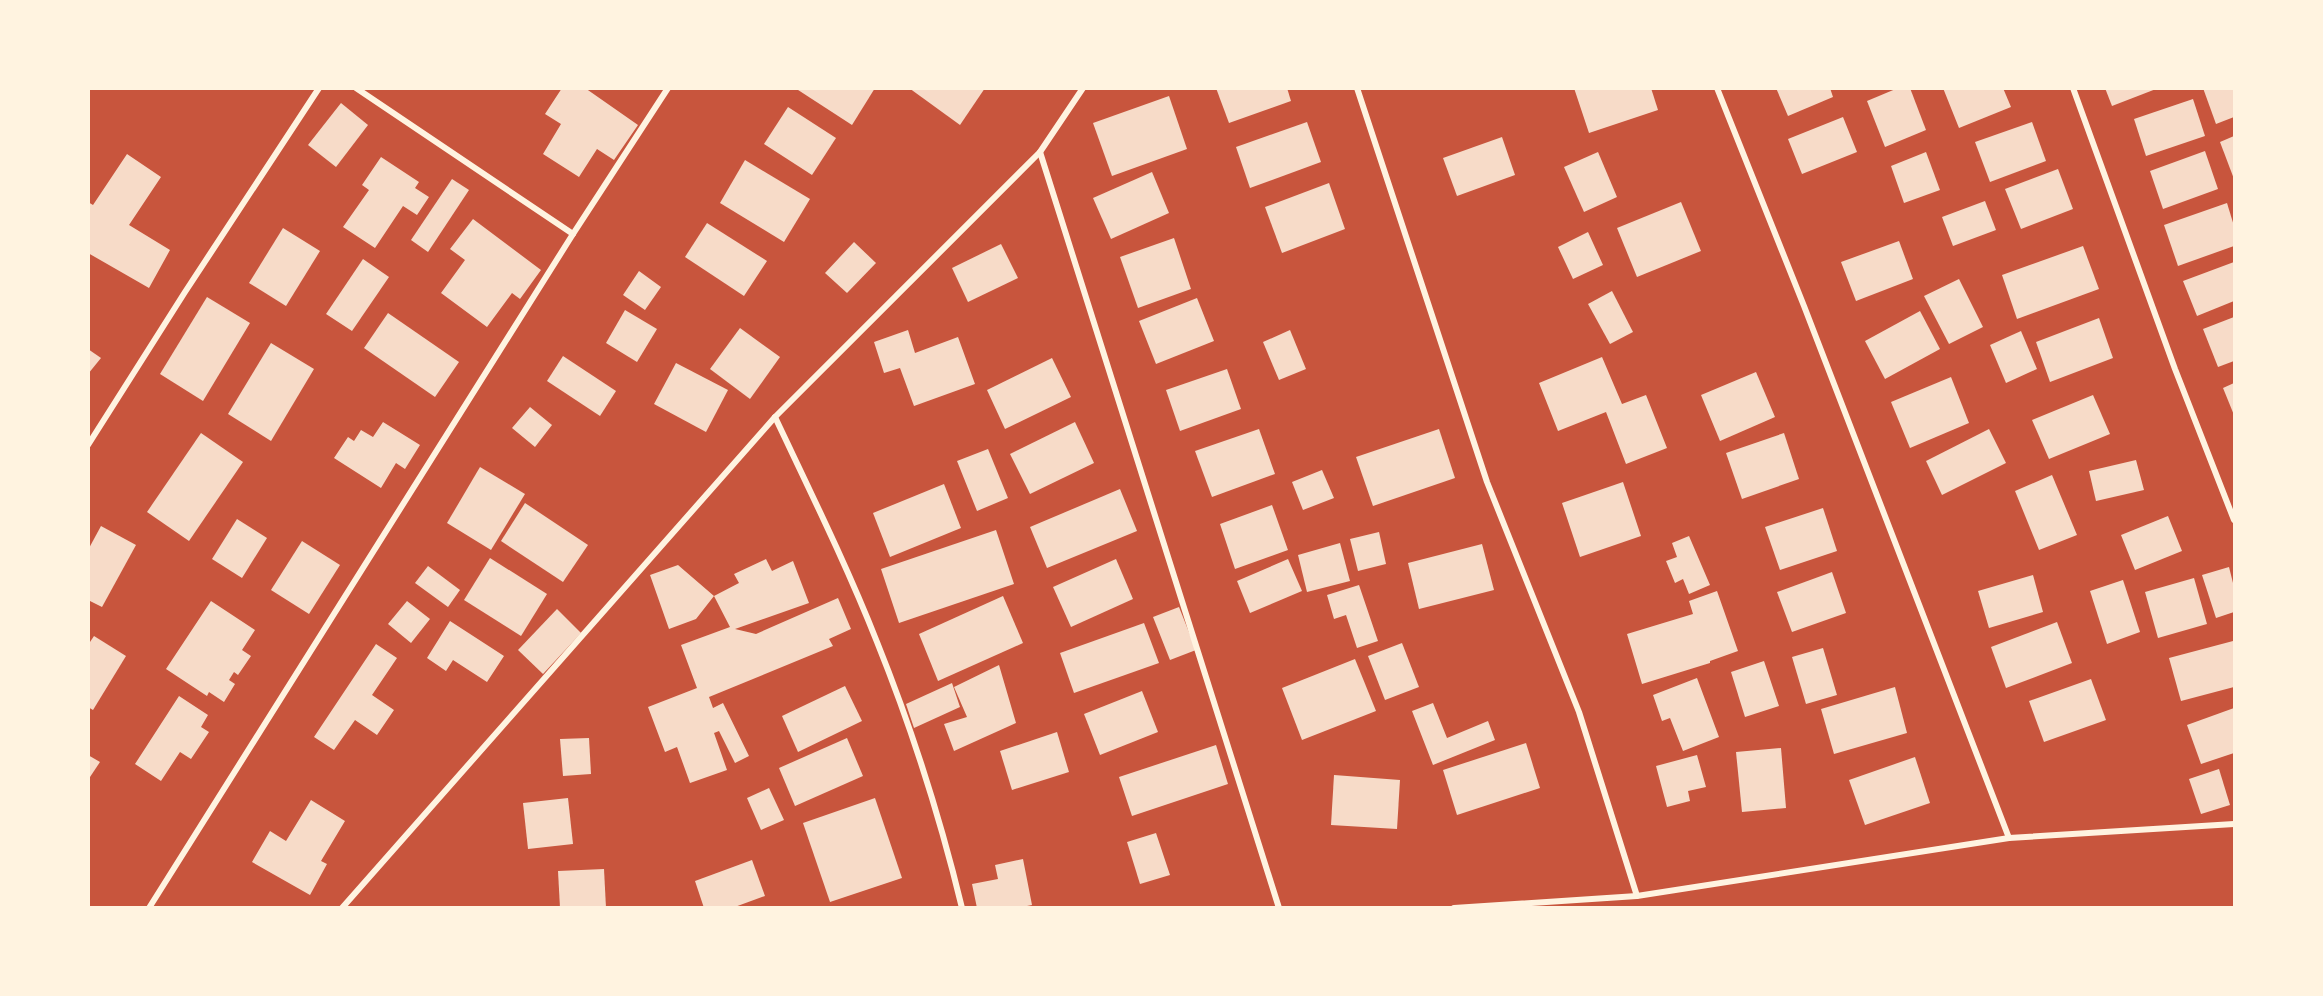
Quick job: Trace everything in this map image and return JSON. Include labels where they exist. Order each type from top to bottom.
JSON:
[{"type":"street","points":[[88,445],[185,292],[320,88]]},
{"type":"street","points":[[356,88],[573,234]]},
{"type":"street","points":[[149,908],[573,234],[668,88]]},
{"type":"street","points":[[342,908],[775,417],[1040,152],[1083,88]]},
{"type":"street","points":[[1357,88],[1487,482],[1579,712],[1637,896]]},
{"type":"street","points":[[1717,88],[1804,306],[2009,838]]},
{"type":"street","points":[[2073,88],[2175,369],[2235,520]]},
{"type":"street","points":[[1040,152],[1279,908]]},
{"type":"street","points":[[775,417],[830,533],[877,642],[927,782],[962,908]]},
{"type":"street","points":[[1454,908],[1637,896],[2009,838],[2235,824]]},
{"type":"building","points":[[562,88],[585,88],[638,125],[614,160],[597,149],[579,177],[543,154],[561,124],[545,114]]},
{"type":"building","points":[[795,88],[875,88],[852,125]]},
{"type":"building","points":[[909,88],[985,88],[960,125]]},
{"type":"building","points":[[1216,88],[1287,88],[1291,101],[1229,123]]},
{"type":"building","points":[[1574,88],[1651,88],[1658,110],[1589,133]]},
{"type":"building","points":[[1776,88],[1830,88],[1833,97],[1788,116]]},
{"type":"building","points":[[1898,88],[1910,88],[1926,130],[1885,147],[1867,101]]},
{"type":"building","points":[[1943,88],[2003,88],[2011,107],[1959,128]]},
{"type":"building","points":[[2105,88],[2156,88],[2156,89],[2112,106]]},
{"type":"building","points":[[2203,88],[2234,88],[2234,117],[2216,124]]},
{"type":"building","points":[[1169,96],[1187,149],[1112,176],[1093,123]]},
{"type":"building","points":[[2193,99],[2205,136],[2146,156],[2134,119]]},
{"type":"building","points":[[341,103],[368,125],[336,167],[308,145]]},
{"type":"building","points":[[788,107],[836,138],[812,175],[764,144]]},
{"type":"building","points":[[1843,117],[1857,152],[1802,174],[1788,139]]},
{"type":"building","points":[[1307,122],[1321,162],[1250,188],[1236,147]]},
{"type":"building","points":[[2032,122],[2046,161],[1990,182],[1975,142]]},
{"type":"building","points":[[2234,136],[2234,179],[2220,142]]},
{"type":"building","points":[[1502,137],[1515,175],[1457,196],[1443,158]]},
{"type":"building","points":[[2205,151],[2218,189],[2163,209],[2150,171]]},
{"type":"building","points":[[1598,152],[1617,197],[1584,212],[1564,167]]},
{"type":"building","points":[[1926,152],[1940,190],[1904,203],[1891,166]]},
{"type":"building","points":[[127,154],[161,177],[129,225],[170,250],[149,288],[88,253],[88,202],[93,205]]},
{"type":"building","points":[[381,157],[419,182],[415,188],[429,197],[417,215],[403,206],[375,248],[343,227],[369,190],[362,185]]},
{"type":"building","points":[[745,160],[810,199],[784,242],[720,203]]},
{"type":"building","points":[[2058,169],[2073,209],[2021,229],[2005,189]]},
{"type":"building","points":[[1152,172],[1169,213],[1111,239],[1093,198]]},
{"type":"building","points":[[452,179],[469,190],[428,252],[411,240]]},
{"type":"building","points":[[1329,183],[1345,229],[1282,253],[1265,207]]},
{"type":"building","points":[[1985,201],[1996,230],[1953,246],[1942,217]]},
{"type":"building","points":[[1681,202],[1701,251],[1637,277],[1617,228]]},
{"type":"building","points":[[2227,203],[2234,226],[2234,246],[2178,266],[2164,225]]},
{"type":"building","points":[[473,219],[541,270],[520,299],[512,293],[487,327],[441,293],[465,260],[450,249]]},
{"type":"building","points":[[707,223],[767,261],[744,296],[685,257]]},
{"type":"building","points":[[283,228],[320,251],[286,306],[249,283]]},
{"type":"building","points":[[1588,232],[1603,265],[1573,279],[1558,247]]},
{"type":"building","points":[[1174,238],[1191,289],[1138,308],[1120,257]]},
{"type":"building","points":[[1899,241],[1913,279],[1856,301],[1841,262]]},
{"type":"building","points":[[854,242],[876,263],[847,293],[825,273]]},
{"type":"building","points":[[1001,244],[1018,278],[968,302],[952,268]]},
{"type":"building","points":[[2083,246],[2099,289],[2017,319],[2002,275]]},
{"type":"building","points":[[363,259],[389,277],[352,331],[326,314]]},
{"type":"building","points":[[2234,262],[2234,301],[2197,316],[2183,281]]},
{"type":"building","points":[[639,271],[661,287],[645,310],[623,295]]},
{"type":"building","points":[[1959,279],[1983,327],[1949,344],[1924,296]]},
{"type":"building","points":[[1612,291],[1633,332],[1610,344],[1588,304]]},
{"type":"building","points":[[207,297],[250,323],[203,401],[160,374]]},
{"type":"building","points":[[1197,298],[1214,341],[1156,364],[1139,321]]},
{"type":"building","points":[[625,310],[657,329],[637,362],[606,343]]},
{"type":"building","points":[[1920,311],[1940,349],[1885,379],[1865,341]]},
{"type":"building","points":[[388,313],[459,362],[435,397],[364,348]]},
{"type":"building","points":[[2234,317],[2234,361],[2218,367],[2203,329]]},
{"type":"building","points":[[2099,318],[2113,358],[2050,382],[2036,342]]},
{"type":"building","points":[[740,328],[780,357],[750,399],[710,369]]},
{"type":"building","points":[[908,330],[915,353],[958,337],[975,384],[914,406],[900,368],[884,373],[874,342]]},
{"type":"building","points":[[1290,330],[1306,369],[1279,380],[1263,342]]},
{"type":"building","points":[[2021,331],[2037,369],[2006,383],[1990,345]]},
{"type":"building","points":[[271,343],[314,369],[271,441],[228,414]]},
{"type":"building","points":[[88,349],[101,358],[88,374]]},
{"type":"building","points":[[563,356],[616,391],[600,416],[547,381]]},
{"type":"building","points":[[1602,357],[1622,404],[1646,395],[1667,448],[1626,464],[1606,412],[1558,431],[1539,383]]},
{"type":"building","points":[[1052,358],[1071,397],[1005,429],[987,390]]},
{"type":"building","points":[[676,363],[728,390],[706,432],[654,404]]},
{"type":"building","points":[[1227,369],[1241,409],[1180,431],[1166,390]]},
{"type":"building","points":[[1756,372],[1775,417],[1720,441],[1701,395]]},
{"type":"building","points":[[1951,377],[1969,423],[1910,448],[1891,402]]},
{"type":"building","points":[[2234,383],[2234,415],[2223,388]]},
{"type":"building","points":[[2093,395],[2110,434],[2049,459],[2032,420]]},
{"type":"building","points":[[530,407],[552,425],[535,447],[512,428]]},
{"type":"building","points":[[383,422],[420,445],[405,469],[396,463],[381,488],[334,458],[348,437],[354,441],[361,430],[373,437]]},
{"type":"building","points":[[1075,422],[1094,463],[1030,494],[1010,454]]},
{"type":"building","points":[[1259,429],[1275,474],[1212,497],[1195,451]]},
{"type":"building","points":[[1439,429],[1455,478],[1373,506],[1356,457]]},
{"type":"building","points":[[1989,429],[2006,463],[1942,495],[1926,461]]},
{"type":"building","points":[[201,433],[243,462],[189,541],[147,512]]},
{"type":"building","points":[[1784,433],[1799,479],[1742,499],[1726,453]]},
{"type":"building","points":[[988,449],[1008,498],[977,511],[957,461]]},
{"type":"building","points":[[2136,460],[2144,490],[2096,501],[2089,471]]},
{"type":"building","points":[[480,467],[525,494],[491,550],[447,523]]},
{"type":"building","points":[[1322,470],[1334,498],[1303,510],[1292,482]]},
{"type":"building","points":[[2052,475],[2077,535],[2039,550],[2015,491]]},
{"type":"building","points":[[1623,482],[1641,536],[1580,557],[1562,503]]},
{"type":"building","points":[[944,484],[961,528],[890,557],[873,513]]},
{"type":"building","points":[[1120,489],[1137,531],[1047,568],[1030,527]]},
{"type":"building","points":[[525,503],[588,545],[563,582],[501,541]]},
{"type":"building","points":[[1272,505],[1288,550],[1235,569],[1220,524]]},
{"type":"building","points":[[1823,508],[1837,551],[1780,570],[1765,527]]},
{"type":"building","points":[[2168,516],[2182,551],[2135,570],[2121,535]]},
{"type":"building","points":[[237,519],[267,538],[242,578],[212,559]]},
{"type":"building","points":[[101,526],[136,545],[102,607],[88,600],[88,550]]},
{"type":"building","points":[[996,530],[1014,584],[899,623],[881,569]]},
{"type":"building","points":[[1379,532],[1386,564],[1358,571],[1350,539]]},
{"type":"building","points":[[1689,536],[1710,585],[1689,594],[1683,579],[1675,583],[1666,561],[1677,557],[1672,543]]},
{"type":"building","points":[[302,541],[340,565],[309,614],[271,590]]},
{"type":"building","points":[[1340,543],[1350,581],[1307,592],[1298,555]]},
{"type":"building","points":[[1482,544],[1494,590],[1419,609],[1408,563]]},
{"type":"building","points":[[490,558],[547,594],[521,636],[464,600]]},
{"type":"building","points":[[766,559],[772,571],[793,561],[809,603],[735,629],[756,634],[838,598],[851,629],[829,639],[833,646],[709,697],[713,708],[723,703],[749,756],[735,763],[719,731],[714,733],[727,770],[690,783],[677,747],[665,752],[648,707],[697,688],[681,645],[730,627],[714,596],[739,583],[734,574]]},
{"type":"building","points":[[1116,559],[1133,599],[1071,627],[1053,587]]},
{"type":"building","points":[[1288,559],[1302,591],[1250,613],[1237,581]]},
{"type":"building","points":[[678,565],[714,596],[696,619],[669,629],[650,575]]},
{"type":"building","points":[[428,566],[460,590],[448,607],[415,583]]},
{"type":"building","points":[[2229,567],[2234,587],[2234,612],[2216,618],[2202,575]]},
{"type":"building","points":[[1832,572],[1846,613],[1792,632],[1777,592]]},
{"type":"building","points":[[2033,575],[2043,612],[1989,628],[1978,591]]},
{"type":"building","points":[[2194,578],[2207,624],[2158,638],[2145,592]]},
{"type":"building","points":[[2123,580],[2140,632],[2107,644],[2090,591]]},
{"type":"building","points":[[1359,585],[1378,641],[1357,648],[1346,615],[1334,619],[1327,595]]},
{"type":"building","points":[[1717,591],[1738,651],[1710,661],[1710,663],[1642,684],[1627,634],[1693,614],[1689,601]]},
{"type":"building","points":[[1003,596],[1023,643],[938,681],[919,634]]},
{"type":"building","points":[[211,601],[255,630],[242,650],[251,656],[238,675],[234,672],[229,680],[235,684],[224,702],[209,692],[207,696],[166,669]]},
{"type":"building","points":[[407,601],[430,619],[411,643],[388,624]]},
{"type":"building","points":[[1179,607],[1196,650],[1170,660],[1153,617]]},
{"type":"building","points":[[557,609],[581,633],[543,674],[518,650]]},
{"type":"building","points":[[450,621],[504,656],[487,682],[453,660],[446,671],[427,658]]},
{"type":"building","points":[[2057,622],[2072,663],[2006,688],[1991,647]]},
{"type":"building","points":[[1144,623],[1159,663],[1074,693],[1060,653]]},
{"type":"building","points":[[94,636],[126,656],[93,710],[88,707],[88,645]]},
{"type":"building","points":[[2233,641],[2234,687],[2181,701],[2169,658]]},
{"type":"building","points":[[1402,643],[1419,687],[1385,700],[1368,656]]},
{"type":"building","points":[[376,644],[397,658],[372,695],[394,710],[377,735],[355,720],[334,750],[314,737]]},
{"type":"building","points":[[1823,648],[1837,695],[1806,704],[1792,657]]},
{"type":"building","points":[[1355,659],[1376,711],[1302,740],[1282,688]]},
{"type":"building","points":[[1764,661],[1779,706],[1745,717],[1731,672]]},
{"type":"building","points":[[999,665],[1016,723],[954,751],[944,724],[967,717],[954,687]]},
{"type":"building","points":[[1697,678],[1719,737],[1683,751],[1670,718],[1662,721],[1653,695]]},
{"type":"building","points":[[2091,679],[2106,720],[2044,742],[2029,701]]},
{"type":"building","points":[[952,683],[960,707],[914,728],[906,704]]},
{"type":"building","points":[[845,686],[862,721],[798,752],[782,716]]},
{"type":"building","points":[[1895,687],[1907,733],[1834,754],[1821,709]]},
{"type":"building","points":[[1142,691],[1158,732],[1100,755],[1084,714]]},
{"type":"building","points":[[179,696],[208,715],[201,727],[209,732],[191,759],[180,752],[161,781],[135,764]]},
{"type":"building","points":[[1433,703],[1447,738],[1488,721],[1495,740],[1433,765],[1412,711]]},
{"type":"building","points":[[2234,708],[2234,753],[2201,764],[2187,725]]},
{"type":"building","points":[[1057,732],[1069,772],[1012,790],[1000,751]]},
{"type":"building","points":[[589,738],[591,774],[563,776],[560,739]]},
{"type":"building","points":[[847,738],[863,776],[795,806],[779,768]]},
{"type":"building","points":[[1526,743],[1540,788],[1457,815],[1443,770]]},
{"type":"building","points":[[1216,745],[1228,784],[1132,816],[1119,777]]},
{"type":"building","points":[[1781,748],[1786,808],[1742,812],[1736,752]]},
{"type":"building","points":[[88,755],[100,762],[88,780]]},
{"type":"building","points":[[1697,755],[1706,787],[1688,791],[1690,801],[1667,807],[1656,766]]},
{"type":"building","points":[[1915,757],[1930,803],[1865,825],[1849,780]]},
{"type":"building","points":[[2219,769],[2230,805],[2201,814],[2189,779]]},
{"type":"building","points":[[1334,775],[1400,780],[1397,829],[1331,825]]},
{"type":"building","points":[[769,788],[784,820],[761,830],[747,798]]},
{"type":"building","points":[[568,798],[573,844],[528,849],[523,803]]},
{"type":"building","points":[[875,798],[902,878],[830,902],[803,823]]},
{"type":"building","points":[[311,800],[345,821],[321,861],[327,864],[310,895],[252,862],[270,831],[286,841]]},
{"type":"building","points":[[1156,833],[1170,875],[1140,884],[1127,842]]},
{"type":"building","points":[[1023,859],[1032,905],[1017,908],[977,908],[972,884],[998,879],[995,865]]},
{"type":"building","points":[[752,860],[765,896],[732,908],[704,908],[695,881]]},
{"type":"building","points":[[604,869],[606,908],[560,908],[558,871]]}]
